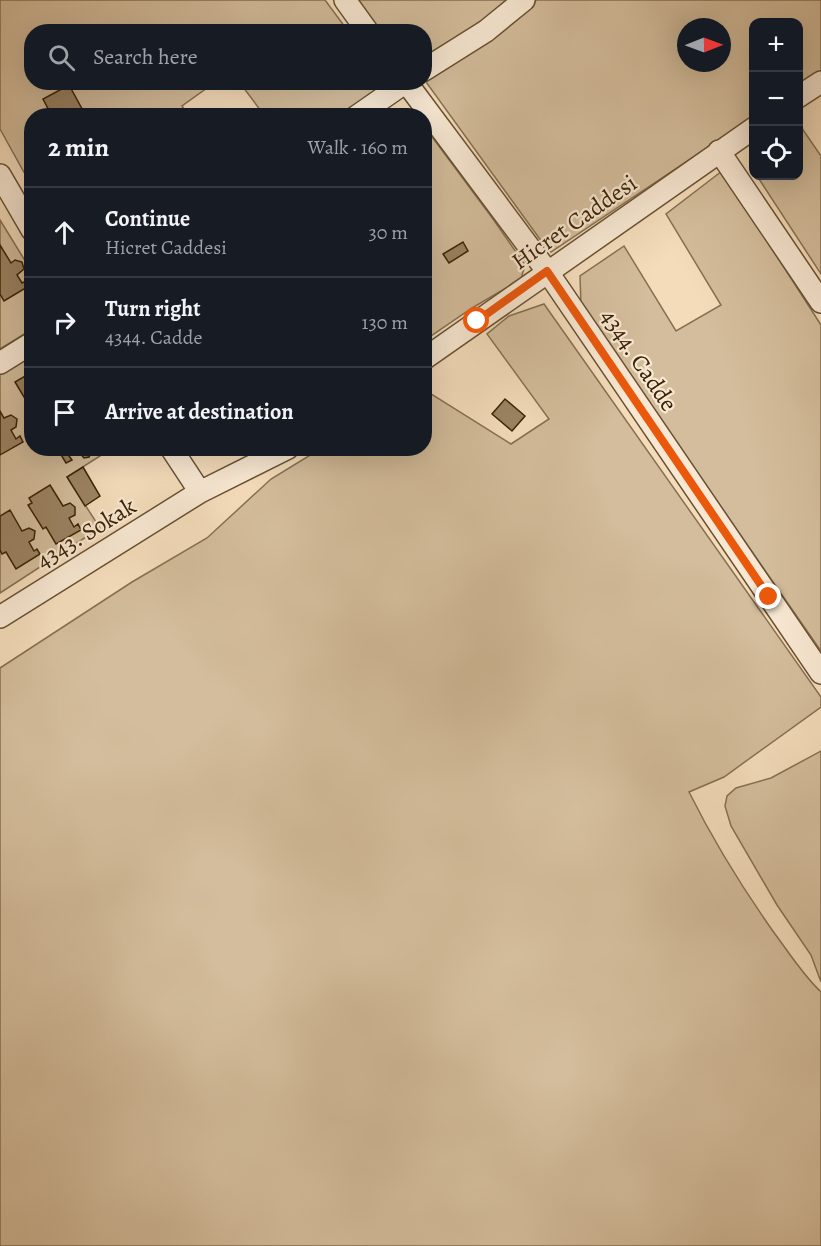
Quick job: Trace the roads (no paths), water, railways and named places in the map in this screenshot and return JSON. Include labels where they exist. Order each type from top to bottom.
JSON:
[{"type":"street","points":[[345,0],[362,24]]},
{"type":"street","points":[[432,65],[486,30],[524,0]]},
{"type":"street","points":[[803,94],[821,82]]},
{"type":"street","points":[[369,108],[394,90]]},
{"type":"street","name":"4344. Cadde","points":[[412,90],[425,108]]},
{"type":"street","name":"4344. Cadde","points":[[432,117],[547,271],[821,673]]},
{"type":"street","name":"Hicret Caddesi","points":[[432,353],[749,131]]},
{"type":"street","points":[[719,151],[821,302]]},
{"type":"street","points":[[0,175],[24,216]]},
{"type":"street","points":[[0,363],[24,348]]},
{"type":"street","points":[[176,456],[200,492],[272,456]]},
{"type":"street","name":"4343. Sokak","points":[[0,617],[200,492]]}]
